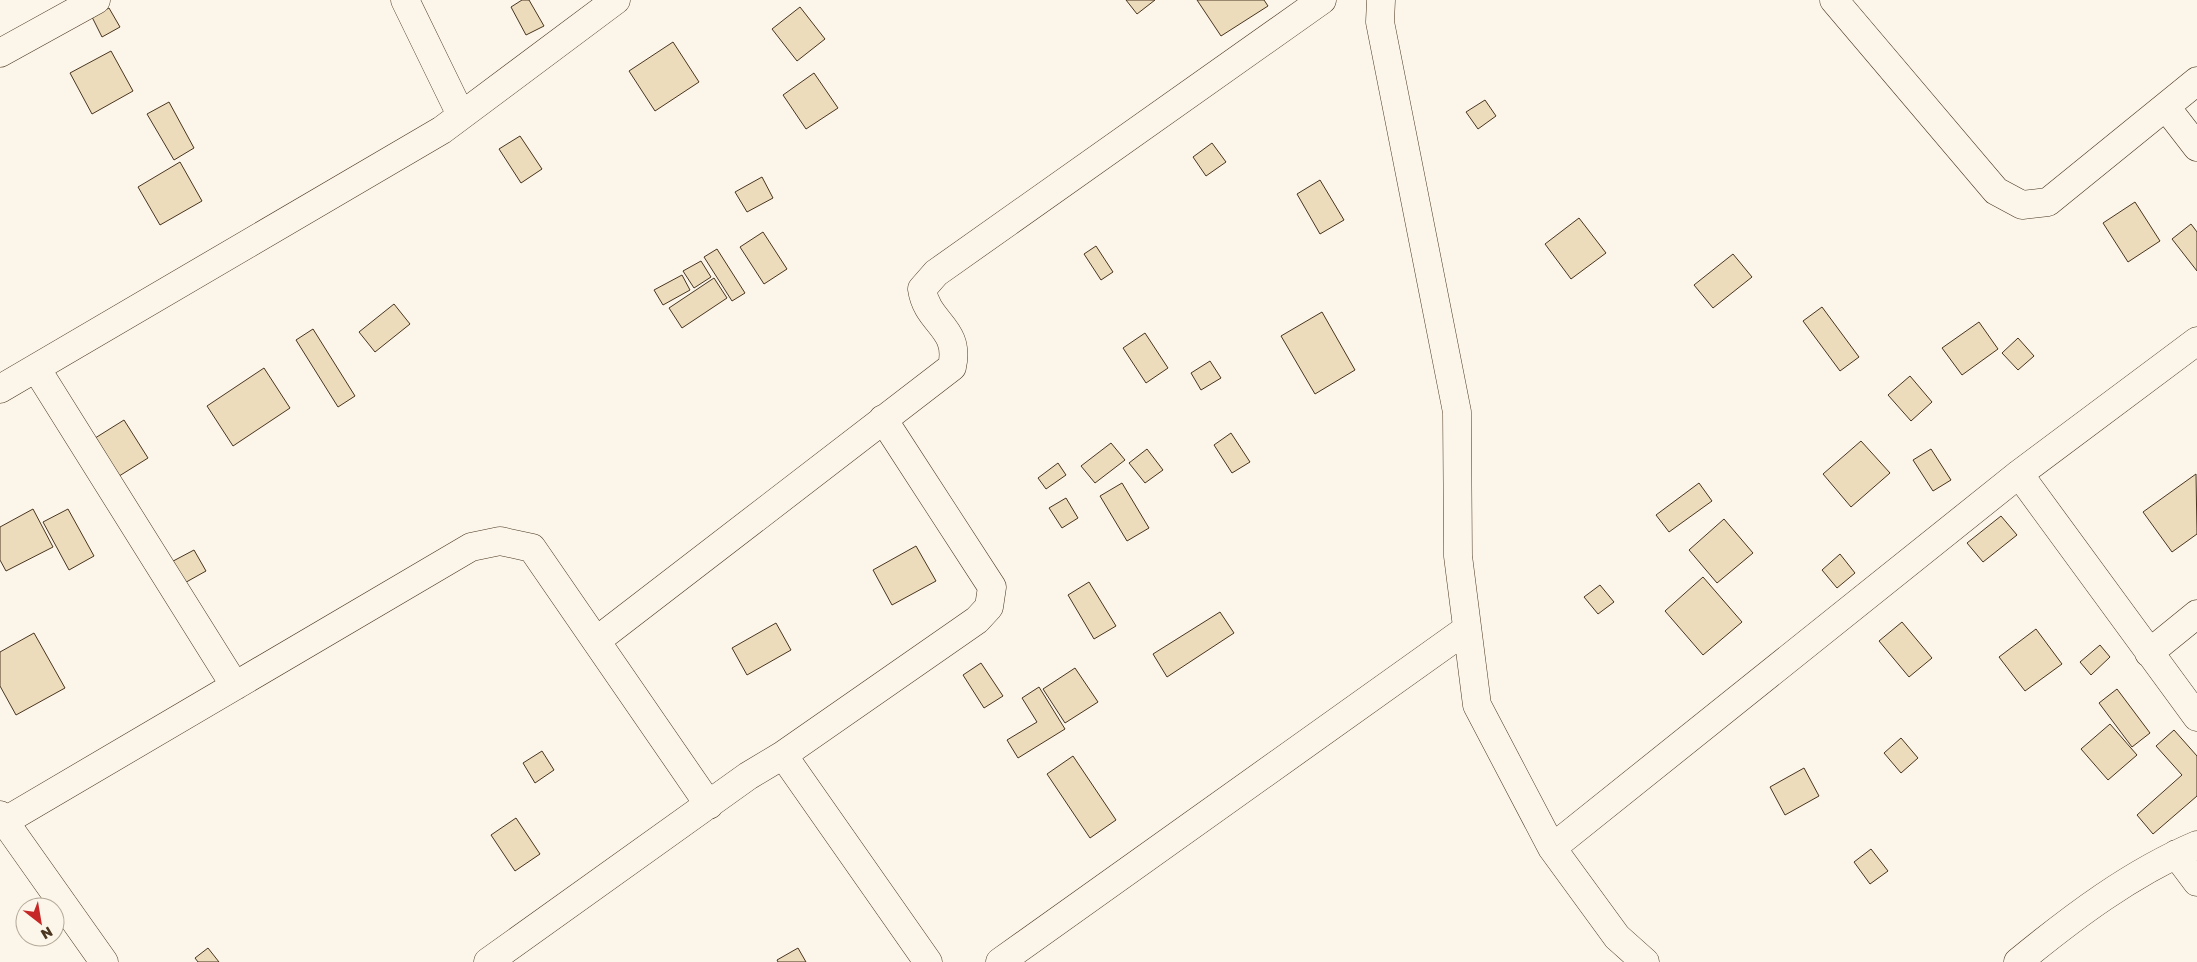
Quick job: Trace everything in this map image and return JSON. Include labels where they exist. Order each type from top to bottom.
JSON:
[{"type":"street","points":[[0,53],[96,0]]},
{"type":"street","points":[[405,0],[461,115]]},
{"type":"street","points":[[0,389],[433,135],[616,0]]},
{"type":"street","points":[[596,641],[952,367],[956,352],[952,339],[924,302],[922,289],[936,273],[1322,0]]},
{"type":"street","points":[[1381,0],[1380,22],[1457,412],[1458,556],[1477,705],[1552,848],[1617,937],[1645,962]]},
{"type":"street","points":[[1834,0],[1996,191],[2022,205],[2048,202],[2197,81]]},
{"type":"street","points":[[2166,107],[2197,147]]},
{"type":"street","points":[[1552,848],[2019,474],[2197,340]]},
{"type":"street","points":[[36,368],[235,686]]},
{"type":"street","points":[[488,962],[748,776],[783,755],[977,620],[989,607],[992,587],[883,420]]},
{"type":"street","points":[[2019,474],[2197,717]]},
{"type":"street","points":[[104,962],[1,820],[235,686],[471,547],[500,541],[532,548],[709,805]]},
{"type":"street","points":[[2149,653],[2197,614]]},
{"type":"street","points":[[1000,962],[1467,629]]},
{"type":"street","points":[[783,755],[928,962]]},
{"type":"street","points":[[2018,962],[2062,926],[2123,883],[2187,849],[2197,882]]},
{"type":"building","points":[[522,0],[529,0],[544,26],[526,35],[511,7]]},
{"type":"building","points":[[1126,0],[1155,0],[1137,14]]},
{"type":"building","points":[[1197,0],[1264,0],[1268,6],[1221,36]]},
{"type":"building","points":[[800,7],[825,39],[797,61],[772,29]]},
{"type":"building","points":[[109,8],[120,27],[102,37],[92,17]]},
{"type":"building","points":[[673,42],[699,82],[655,111],[629,71]]},
{"type":"building","points":[[111,51],[133,91],[92,114],[70,73]]},
{"type":"building","points":[[814,73],[838,108],[806,129],[783,95]]},
{"type":"building","points":[[1485,100],[1496,116],[1478,129],[1466,112]]},
{"type":"building","points":[[169,102],[194,148],[174,160],[147,114]]},
{"type":"building","points":[[520,136],[542,169],[521,183],[499,149]]},
{"type":"building","points":[[1212,143],[1226,162],[1206,176],[1193,157]]},
{"type":"building","points":[[180,162],[202,201],[160,225],[138,187]]},
{"type":"building","points":[[762,177],[773,198],[747,212],[735,192]]},
{"type":"building","points":[[1320,180],[1344,220],[1320,234],[1297,194]]},
{"type":"building","points":[[2135,202],[2160,241],[2128,262],[2103,223]]},
{"type":"building","points":[[1579,218],[1606,253],[1571,279],[1545,244]]},
{"type":"building","points":[[2191,224],[2197,232],[2197,271],[2172,239]]},
{"type":"building","points":[[763,232],[787,269],[764,284],[740,247]]},
{"type":"building","points":[[1096,246],[1113,272],[1101,280],[1084,254]]},
{"type":"building","points":[[717,249],[745,293],[732,301],[704,257]]},
{"type":"building","points":[[1733,254],[1752,277],[1713,308],[1694,285]]},
{"type":"building","points":[[701,261],[711,277],[694,288],[683,271]]},
{"type":"building","points":[[682,275],[690,290],[663,305],[654,290]]},
{"type":"building","points":[[714,278],[727,298],[682,328],[669,308]]},
{"type":"building","points":[[394,304],[410,324],[375,352],[359,332]]},
{"type":"building","points":[[1822,307],[1859,357],[1840,371],[1803,321]]},
{"type":"building","points":[[1322,312],[1355,370],[1315,394],[1281,336]]},
{"type":"building","points":[[1979,322],[1998,349],[1962,375],[1942,348]]},
{"type":"building","points":[[313,329],[355,396],[338,407],[296,340]]},
{"type":"building","points":[[1145,333],[1168,368],[1146,383],[1123,348]]},
{"type":"building","points":[[2018,338],[2034,356],[2018,370],[2002,353]]},
{"type":"building","points":[[1210,361],[1221,378],[1201,390],[1191,373]]},
{"type":"building","points":[[264,368],[290,408],[233,446],[207,406]]},
{"type":"building","points":[[1910,376],[1932,402],[1911,421],[1888,395]]},
{"type":"building","points":[[124,420],[148,458],[116,478],[92,440]]},
{"type":"building","points":[[1231,433],[1250,462],[1232,473],[1214,445]]},
{"type":"building","points":[[1861,441],[1890,473],[1851,507],[1823,474]]},
{"type":"building","points":[[1111,443],[1125,460],[1095,483],[1081,466]]},
{"type":"building","points":[[1147,449],[1163,470],[1145,483],[1129,463]]},
{"type":"building","points":[[1931,449],[1951,480],[1933,491],[1913,460]]},
{"type":"building","points":[[1058,463],[1066,475],[1046,489],[1038,478]]},
{"type":"building","points":[[2196,474],[2197,534],[2172,552],[2143,512]]},
{"type":"building","points":[[1122,483],[1149,528],[1127,541],[1100,496]]},
{"type":"building","points":[[1699,483],[1712,501],[1669,532],[1656,515]]},
{"type":"building","points":[[1066,498],[1078,518],[1062,528],[1049,508]]},
{"type":"building","points":[[33,509],[53,547],[6,571],[0,560],[0,527]]},
{"type":"building","points":[[68,509],[94,556],[69,570],[43,522]]},
{"type":"building","points":[[2001,516],[2017,535],[1983,562],[1967,543]]},
{"type":"building","points":[[1724,519],[1753,553],[1717,583],[1689,550]]},
{"type":"building","points":[[916,546],[936,581],[892,605],[873,570]]},
{"type":"building","points":[[194,550],[206,571],[172,590],[160,568]]},
{"type":"building","points":[[1840,554],[1855,573],[1837,588],[1822,570]]},
{"type":"building","points":[[1703,577],[1742,622],[1703,655],[1665,611]]},
{"type":"building","points":[[1089,582],[1116,626],[1094,639],[1068,595]]},
{"type":"building","points":[[1600,585],[1614,602],[1598,614],[1584,597]]},
{"type":"building","points":[[1220,612],[1234,633],[1167,677],[1153,654]]},
{"type":"building","points":[[1902,622],[1932,658],[1909,677],[1879,641]]},
{"type":"building","points":[[776,623],[791,650],[747,675],[732,648]]},
{"type":"building","points":[[2036,629],[2062,664],[2025,691],[1999,657]]},
{"type":"building","points":[[34,633],[65,688],[16,715],[0,686],[0,652]]},
{"type":"building","points":[[2100,645],[2110,657],[2091,675],[2080,662]]},
{"type":"building","points":[[981,663],[1003,696],[984,708],[963,675]]},
{"type":"building","points":[[1075,668],[1098,702],[1065,723],[1043,689]]},
{"type":"building","points":[[1039,687],[1065,729],[1018,758],[1007,740],[1037,722],[1022,698]]},
{"type":"building","points":[[2117,689],[2150,733],[2132,747],[2099,703]]},
{"type":"building","points":[[2110,724],[2137,755],[2108,780],[2081,749]]},
{"type":"building","points":[[2174,730],[2197,756],[2197,796],[2153,834],[2137,815],[2182,775],[2156,746]]},
{"type":"building","points":[[1901,738],[1918,758],[1901,773],[1884,753]]},
{"type":"building","points":[[542,751],[554,770],[535,783],[523,763]]},
{"type":"building","points":[[1073,756],[1116,820],[1090,838],[1047,774]]},
{"type":"building","points":[[1804,768],[1819,796],[1785,815],[1770,787]]},
{"type":"building","points":[[516,818],[540,854],[515,871],[491,835]]},
{"type":"building","points":[[1871,849],[1888,871],[1870,884],[1854,862]]},
{"type":"building","points":[[208,948],[219,962],[198,962],[195,958]]},
{"type":"building","points":[[798,948],[806,962],[778,962],[777,960]]}]
